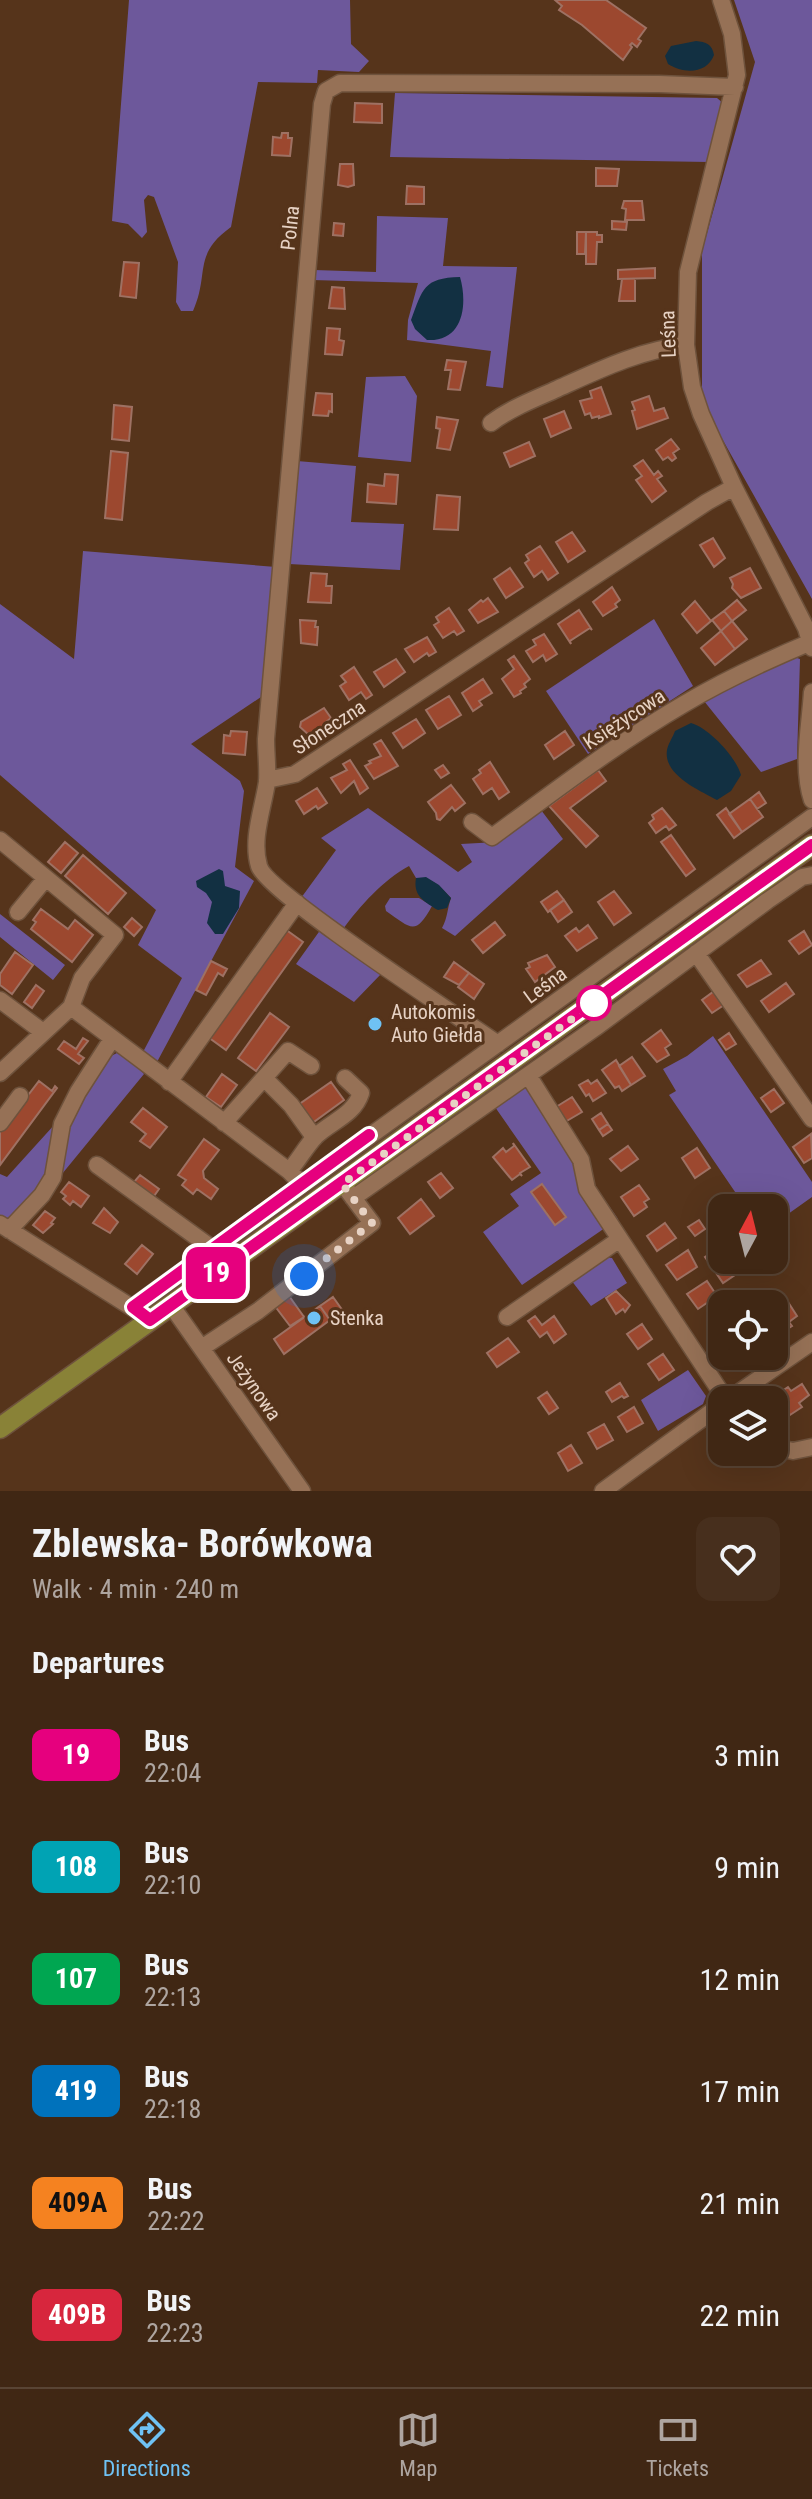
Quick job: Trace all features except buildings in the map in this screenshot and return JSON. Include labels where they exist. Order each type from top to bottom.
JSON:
[{"type":"main road","points":[[0,1428],[171,1305],[347,1191],[812,845]]},
{"type":"street","name":"Leśna","points":[[721,0],[737,55],[735,87],[688,272],[686,345],[692,387],[701,414],[812,648]]},
{"type":"street","name":"Polna","points":[[267,780],[266,739],[307,258],[322,104],[326,91],[340,83],[408,82],[735,87]]},
{"type":"street","points":[[491,423],[517,407],[638,355],[686,345]]},
{"type":"street","name":"Słoneczna","points":[[267,780],[295,774],[734,487]]},
{"type":"street","name":"Księżycowa","points":[[472,822],[492,837],[612,749],[685,703],[811,642]]},
{"type":"street","points":[[812,692],[808,764],[812,800]]},
{"type":"street","points":[[267,780],[258,825],[258,865],[269,882],[498,1044]]},
{"type":"street","name":"Leśna","points":[[133,1307],[812,817]]},
{"type":"street","points":[[0,840],[115,935],[82,978],[71,1007],[0,1073]]},
{"type":"street","points":[[203,1347],[258,1311],[372,1223],[347,1191],[528,1075],[802,877],[812,875]]},
{"type":"street","points":[[18,912],[46,878]]},
{"type":"street","points":[[169,1082],[297,903]]},
{"type":"street","points":[[696,953],[812,1119]]},
{"type":"street","points":[[0,1000],[43,1032]]},
{"type":"street","points":[[71,1007],[289,1171],[302,1184]]},
{"type":"street","points":[[112,1039],[78,1092],[62,1124],[53,1177],[42,1195],[4,1227],[150,1320]]},
{"type":"street","points":[[224,1123],[288,1051],[311,1066]]},
{"type":"street","points":[[528,1075],[581,1160],[587,1189],[715,1386]]},
{"type":"street","points":[[264,1078],[291,1105],[314,1137]]},
{"type":"street","points":[[289,1171],[314,1137],[357,1105],[361,1093],[345,1078]]},
{"type":"street","points":[[0,1123],[20,1096]]},
{"type":"street","points":[[97,1165],[213,1249]]},
{"type":"street","points":[[507,1317],[620,1239]]},
{"type":"street","name":"Jeżynowa","points":[[171,1305],[302,1491]]},
{"type":"street","points":[[747,1386],[812,1342]]},
{"type":"street","points":[[603,1491],[708,1414]]},
{"type":"street","points":[[788,1450],[812,1447]]},
{"type":"shaded area","points":[[129,0],[350,0],[351,44],[369,61],[359,72],[318,70],[317,83],[258,82],[231,227],[219,237],[206,256],[193,311],[181,311],[176,302],[178,262],[154,197],[148,195],[144,200],[147,232],[142,238],[128,224],[112,221]]},
{"type":"shaded area","points":[[734,0],[812,0],[812,599],[702,403],[702,251],[755,62]]},
{"type":"shaded area","points":[[395,93],[717,98],[724,104],[709,162],[390,157]]},
{"type":"shaded area","points":[[377,216],[448,218],[443,266],[517,267],[503,388],[486,386],[491,351],[407,340],[408,320],[418,283],[312,280],[314,270],[376,272]]},
{"type":"shaded area","points":[[405,376],[417,396],[411,462],[358,457],[366,377]]},
{"type":"shaded area","points":[[297,461],[356,466],[351,522],[404,524],[400,570],[289,564]]},
{"type":"shaded area","points":[[83,551],[276,567],[261,697],[191,744],[240,781],[244,791],[235,867],[254,881],[157,1062],[143,1052],[182,978],[138,945],[156,910],[0,775],[0,604],[74,659]]},
{"type":"shaded area","points":[[654,619],[693,686],[588,754],[546,691]]},
{"type":"shaded area","points":[[794,657],[800,659],[797,759],[761,772],[704,701]]},
{"type":"shaded area","points":[[368,808],[458,872],[472,862],[461,844],[497,842],[541,810],[563,839],[455,936],[442,928],[451,898],[431,881],[416,878],[409,866],[373,894],[343,929],[301,898],[336,850],[321,838]]},
{"type":"shaded area","points":[[390,898],[419,898],[432,906],[417,926],[412,926],[386,911],[385,906]]},
{"type":"shaded area","points":[[0,914],[65,965],[53,980],[0,937]]},
{"type":"shaded area","points":[[321,929],[382,973],[354,1002],[296,964]]},
{"type":"shaded area","points":[[713,1036],[812,1182],[812,1197],[788,1214],[788,1194],[736,1194],[669,1095],[676,1091],[663,1069]]},
{"type":"shaded area","points":[[117,1053],[133,1062],[144,1074],[62,1174],[48,1168],[31,1199],[5,1221],[0,1217],[0,1174],[7,1177],[55,1124],[105,1059]]},
{"type":"shaded area","points":[[526,1085],[618,1219],[522,1285],[483,1232],[519,1206],[510,1194],[541,1173],[495,1107]]},
{"type":"shaded area","points":[[604,1257],[612,1258],[627,1283],[591,1306],[571,1280]]},
{"type":"shaded area","points":[[688,1370],[706,1396],[703,1404],[658,1431],[641,1400]]},
{"type":"water","points":[[696,41],[712,48],[714,55],[706,66],[688,71],[668,64],[665,56],[671,46]]},
{"type":"water","points":[[460,277],[463,310],[460,320],[448,335],[427,340],[415,329],[411,320],[422,293],[438,280]]},
{"type":"water","points":[[691,723],[721,744],[741,775],[731,791],[717,800],[684,781],[667,759],[675,731]]},
{"type":"water","points":[[219,869],[223,871],[225,886],[240,891],[239,908],[223,934],[215,934],[207,923],[212,902],[197,887],[196,881]]},
{"type":"water","points":[[426,877],[451,898],[447,908],[438,910],[418,893],[416,878]]},
{"type":"bus line","name":"19","points":[[369,1135],[133,1307],[150,1320],[812,845]]},
{"type":"place","name":"Autokomis Auto Giełda","points":[[375,1024]]},
{"type":"place","name":"Stenka","points":[[314,1318]]},
{"type":"route","points":[[304,1276],[372,1223],[342,1184],[594,1003]]}]
